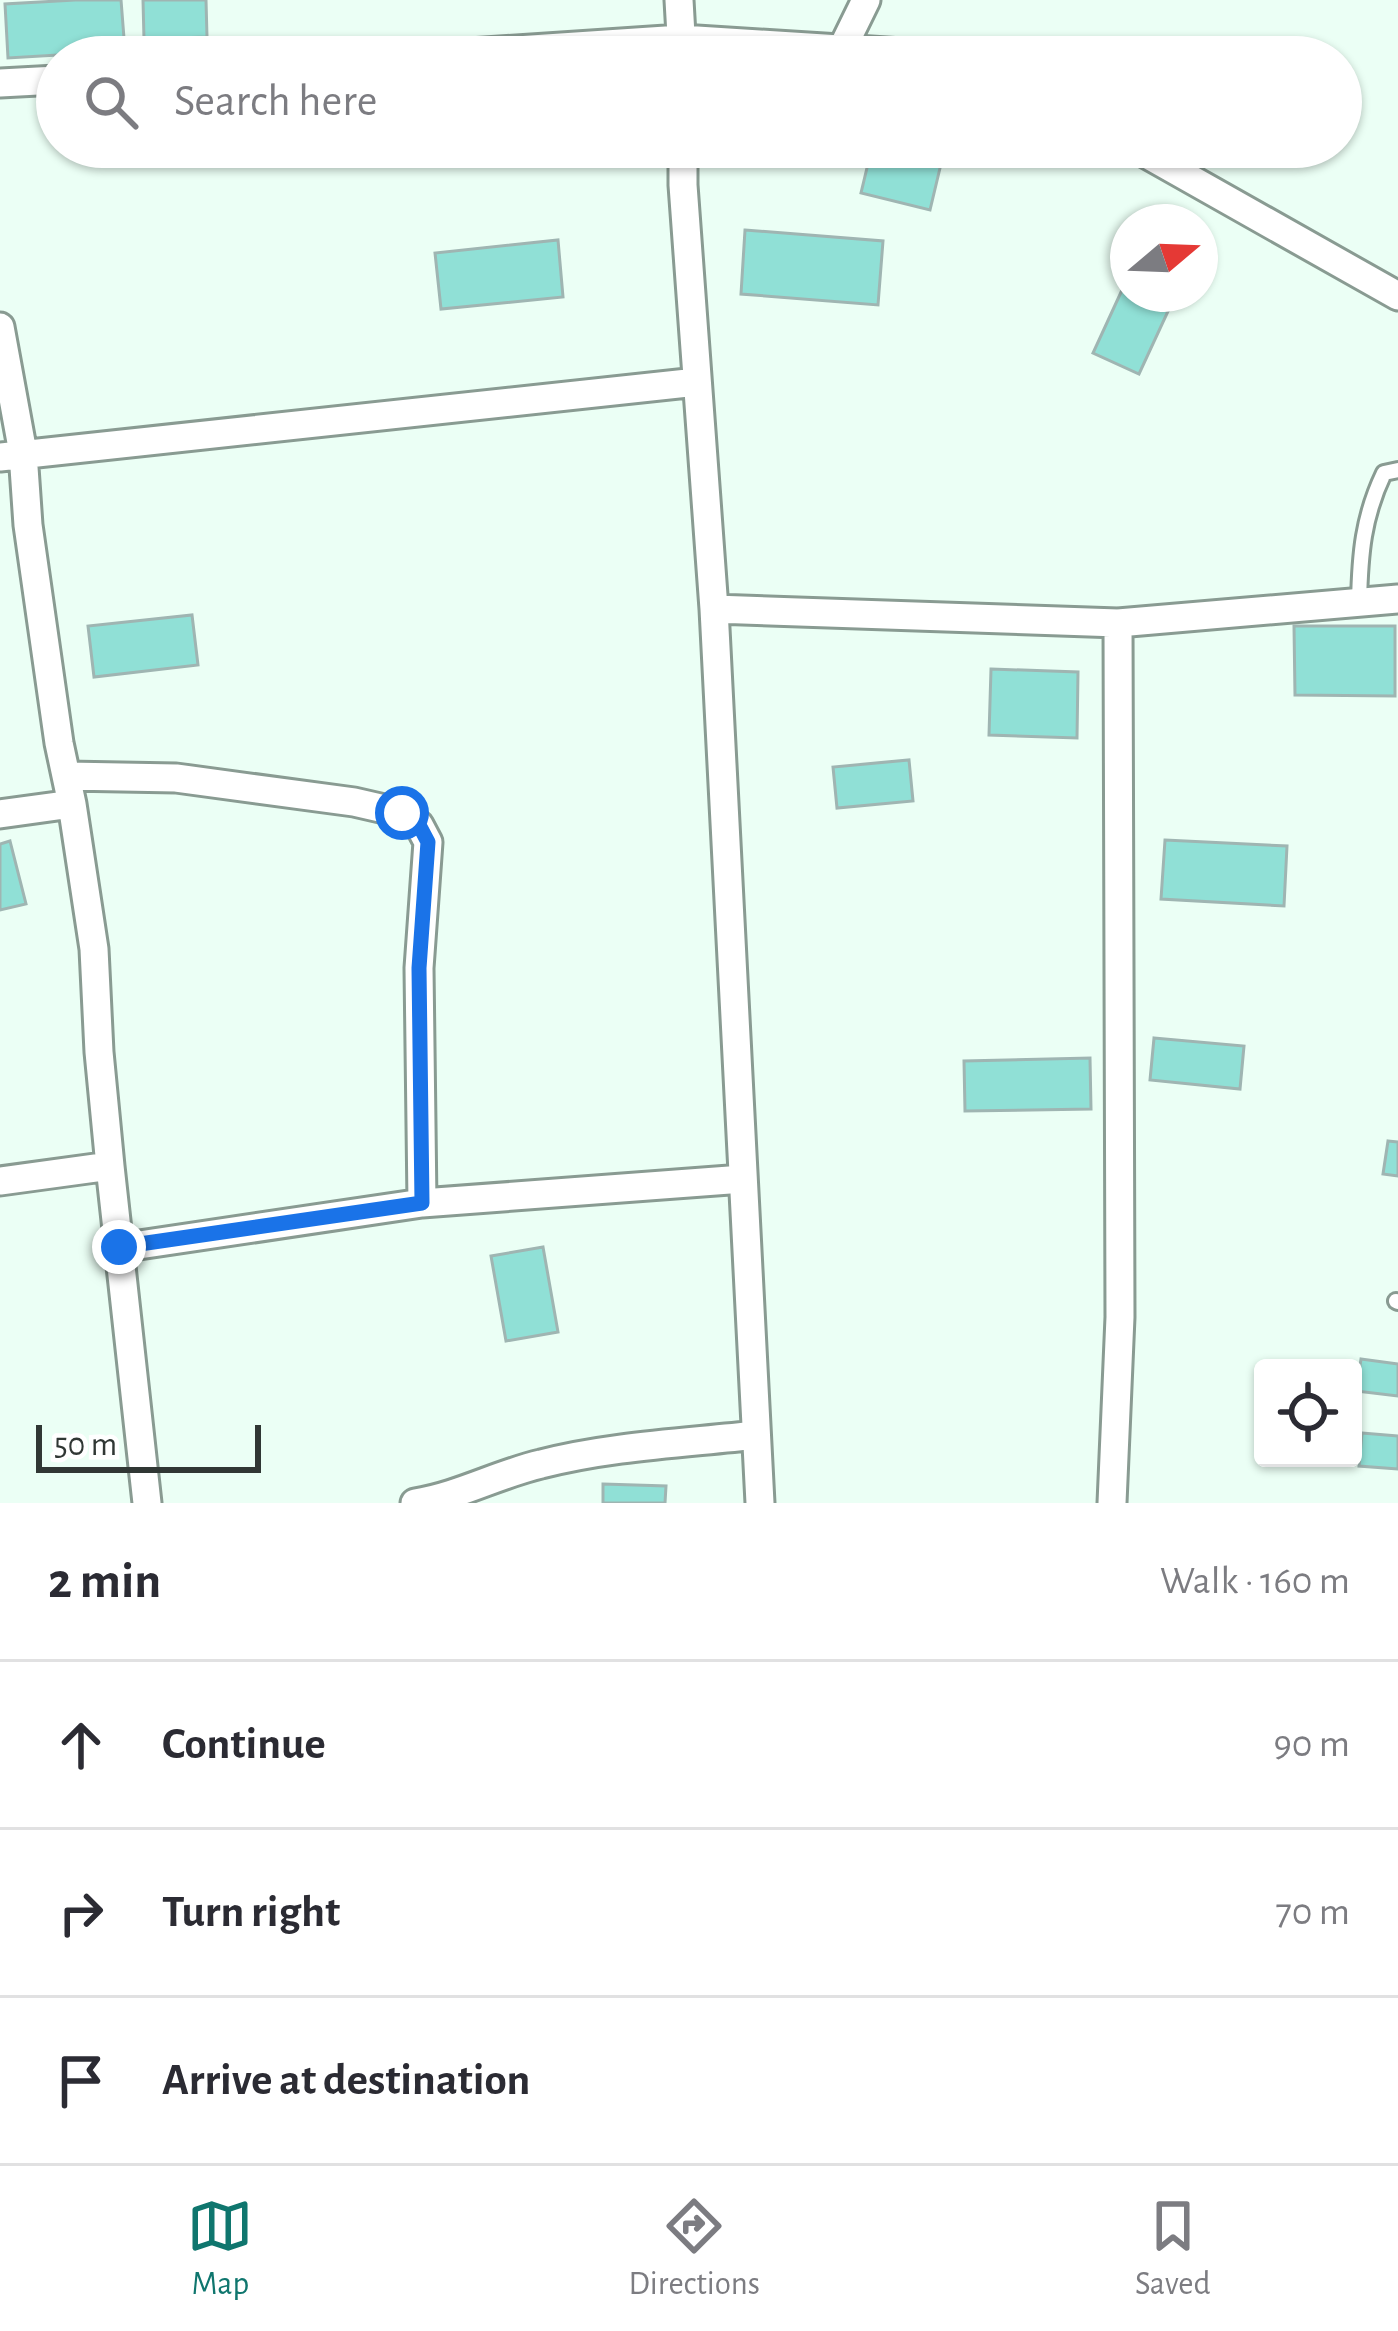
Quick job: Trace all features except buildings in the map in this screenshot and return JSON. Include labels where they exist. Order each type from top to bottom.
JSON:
[{"type":"street","points":[[679,0],[681,36]]},
{"type":"street","points":[[848,36],[866,0]]},
{"type":"street","points":[[0,83],[36,81]]},
{"type":"street","points":[[683,168],[714,609],[760,1503]]},
{"type":"street","points":[[1171,168],[1398,296]]},
{"type":"street","points":[[0,327],[12,455],[28,524],[94,949],[99,1052],[147,1503]]},
{"type":"street","points":[[12,455],[697,382]]},
{"type":"street","points":[[714,609],[1118,623],[1398,599]]},
{"type":"street","points":[[1112,1503],[1120,1317],[1118,623]]},
{"type":"street","points":[[0,814],[69,790],[176,778],[332,799],[402,813],[419,825],[428,842],[419,968],[422,1203]]},
{"type":"street","points":[[0,1181],[110,1166]]},
{"type":"street","points":[[119,1247],[422,1203],[743,1179]]},
{"type":"street","points":[[415,1503],[444,1498],[537,1465],[596,1453],[756,1435]]},
{"type":"lane","points":[[1359,603],[1364,530],[1384,473],[1398,470]]},
{"type":"route","points":[[119,1247],[422,1203],[419,968],[428,842],[419,825],[402,813]]}]
